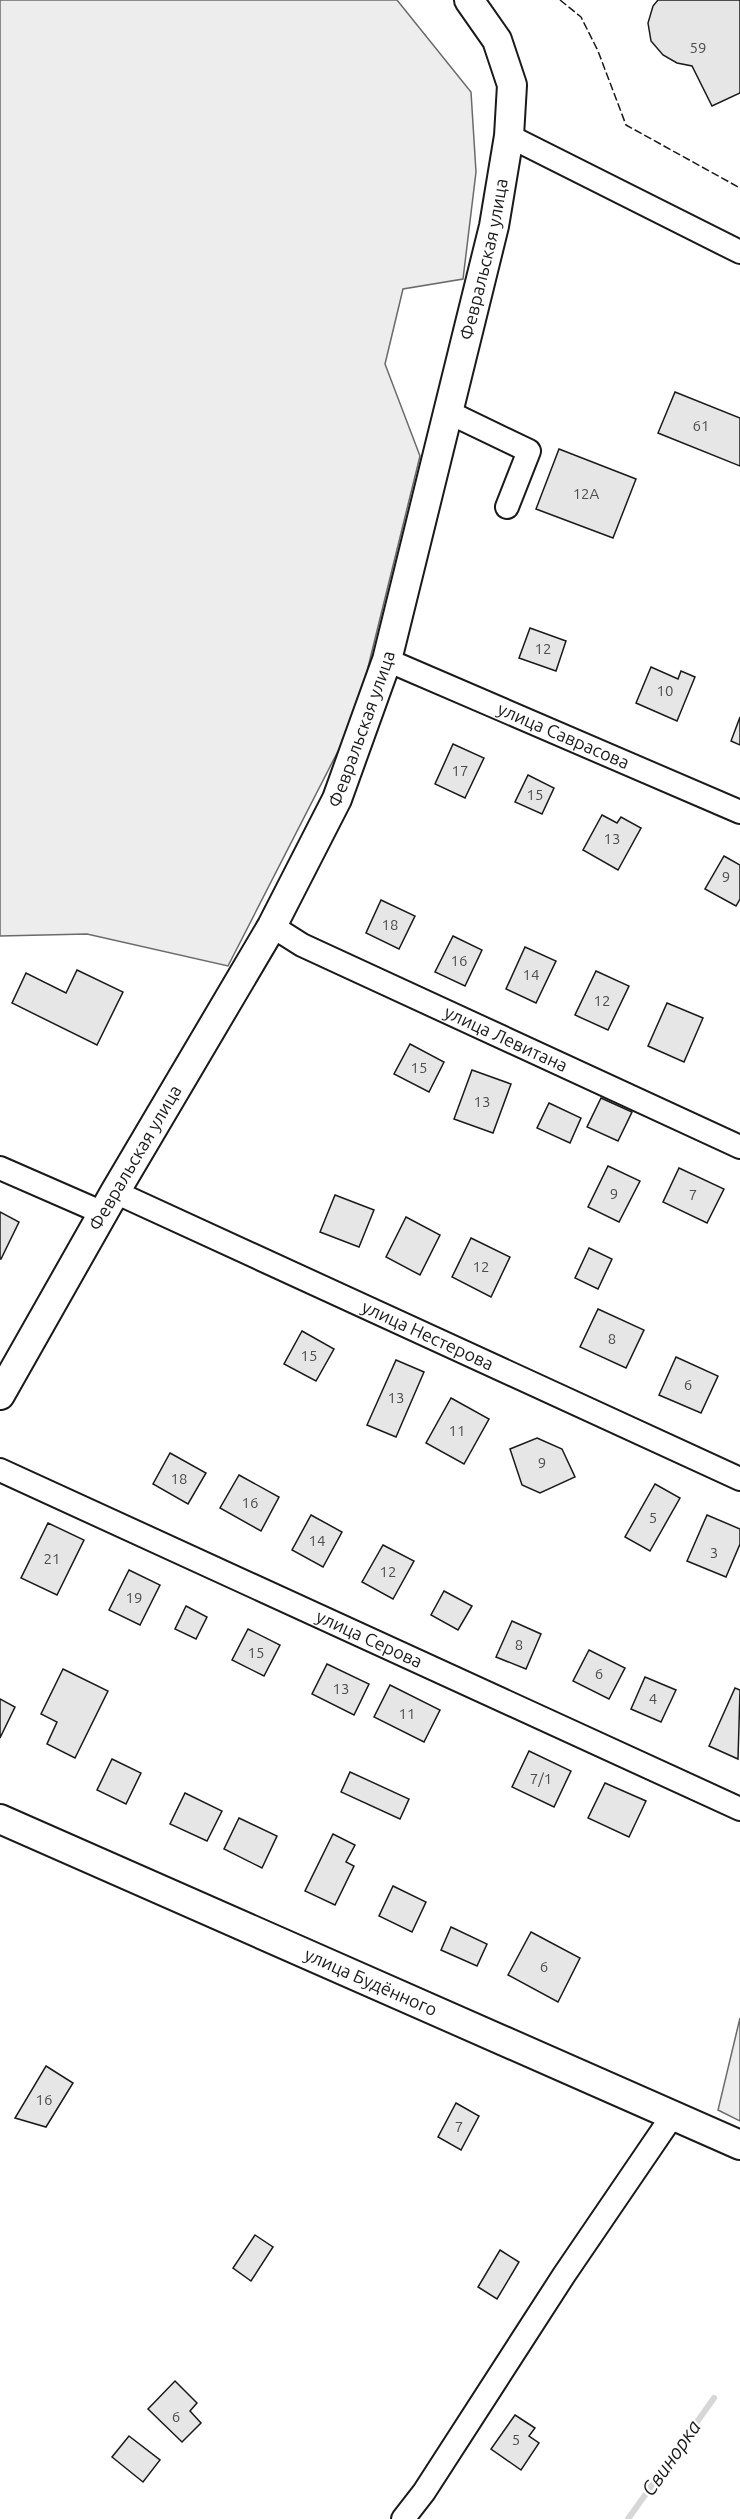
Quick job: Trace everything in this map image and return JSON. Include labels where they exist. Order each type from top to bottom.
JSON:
[{"type":"main road","name":"Февральская улица","points":[[0,1395],[109,1203],[272,926],[337,799],[387,660],[494,226],[509,136],[512,85],[497,40],[469,0]]},
{"type":"main road","name":"улица Будённого","points":[[0,1819],[740,2145]]},
{"type":"street","points":[[509,136],[740,252]]},
{"type":"street","points":[[448,412],[529,451],[507,507]]},
{"type":"street","name":"улица Саврасова","points":[[387,660],[740,812]]},
{"type":"street","name":"улица Левитана","points":[[272,926],[302,945],[740,1147]]},
{"type":"street","name":"улица Нестерова","points":[[0,1168],[109,1203],[740,1479]]},
{"type":"street","name":"улица Серова","points":[[0,1470],[740,1809]]},
{"type":"street","points":[[403,2519],[424,2492],[564,2275],[673,2115]]},
{"type":"shaded area","points":[[0,0],[397,0],[471,92],[476,172],[463,279],[403,289],[385,364],[420,456],[356,716],[228,966],[87,934],[0,936]]},
{"type":"shaded area","points":[[740,2018],[740,2121],[718,2110]]},
{"type":"building","points":[[658,0],[740,0],[740,93],[712,106],[692,66],[677,63],[663,55],[651,41],[648,23],[653,6]]},
{"type":"building","points":[[675,392],[740,418],[740,466],[658,433]]},
{"type":"building","points":[[559,449],[636,479],[613,538],[536,509]]},
{"type":"building","points":[[530,628],[566,641],[556,671],[519,658]]},
{"type":"building","points":[[651,667],[678,679],[681,671],[695,677],[677,721],[636,703]]},
{"type":"building","points":[[740,717],[740,745],[731,741]]},
{"type":"building","points":[[453,744],[484,758],[465,798],[435,784]]},
{"type":"building","points":[[528,775],[554,788],[542,814],[515,802]]},
{"type":"building","points":[[602,815],[617,823],[621,817],[641,828],[618,870],[583,850]]},
{"type":"building","points":[[724,856],[740,865],[740,899],[736,906],[705,889]]},
{"type":"building","points":[[381,900],[415,916],[399,949],[366,933]]},
{"type":"building","points":[[453,936],[482,950],[465,986],[435,972]]},
{"type":"building","points":[[525,947],[556,961],[536,1003],[506,989]]},
{"type":"building","points":[[77,970],[123,992],[97,1045],[12,1003],[26,973],[66,993]]},
{"type":"building","points":[[596,971],[629,986],[608,1030],[575,1015]]},
{"type":"building","points":[[667,1003],[703,1018],[684,1062],[648,1046]]},
{"type":"building","points":[[410,1044],[444,1062],[429,1092],[394,1074]]},
{"type":"building","points":[[472,1070],[511,1084],[493,1133],[454,1119]]},
{"type":"building","points":[[601,1098],[632,1112],[618,1141],[587,1127]]},
{"type":"building","points":[[549,1103],[581,1118],[570,1143],[537,1128]]},
{"type":"building","points":[[608,1166],[640,1181],[619,1222],[588,1207]]},
{"type":"building","points":[[679,1168],[724,1189],[707,1223],[663,1202]]},
{"type":"building","points":[[335,1195],[374,1210],[359,1247],[320,1232]]},
{"type":"building","points":[[0,1212],[19,1222],[1,1259],[0,1259]]},
{"type":"building","points":[[406,1217],[440,1235],[420,1275],[386,1257]]},
{"type":"building","points":[[471,1238],[510,1257],[491,1297],[452,1277]]},
{"type":"building","points":[[589,1248],[612,1259],[598,1289],[575,1278]]},
{"type":"building","points":[[598,1309],[644,1330],[626,1368],[580,1347]]},
{"type":"building","points":[[302,1331],[334,1349],[316,1381],[284,1364]]},
{"type":"building","points":[[676,1357],[718,1376],[701,1413],[659,1395]]},
{"type":"building","points":[[396,1360],[424,1372],[396,1437],[367,1425]]},
{"type":"building","points":[[451,1398],[489,1419],[464,1464],[426,1443]]},
{"type":"building","points":[[537,1438],[562,1449],[575,1477],[540,1493],[522,1485],[510,1449]]},
{"type":"building","points":[[170,1453],[206,1473],[188,1504],[153,1484]]},
{"type":"building","points":[[239,1475],[279,1497],[261,1531],[220,1508]]},
{"type":"building","points":[[655,1484],[680,1498],[650,1551],[625,1537]]},
{"type":"building","points":[[311,1515],[342,1532],[323,1567],[292,1550]]},
{"type":"building","points":[[707,1515],[740,1529],[740,1544],[726,1577],[687,1561]]},
{"type":"building","points":[[48,1523],[84,1540],[57,1595],[21,1578]]},
{"type":"building","points":[[383,1545],[414,1561],[393,1599],[362,1582]]},
{"type":"building","points":[[129,1570],[160,1585],[140,1625],[109,1610]]},
{"type":"building","points":[[444,1591],[472,1606],[458,1630],[431,1615]]},
{"type":"building","points":[[186,1606],[207,1617],[196,1639],[175,1629]]},
{"type":"building","points":[[512,1621],[541,1634],[526,1669],[496,1657]]},
{"type":"building","points":[[248,1629],[280,1645],[264,1676],[232,1660]]},
{"type":"building","points":[[589,1650],[625,1668],[609,1699],[573,1681]]},
{"type":"building","points":[[327,1664],[369,1684],[354,1715],[312,1694]]},
{"type":"building","points":[[63,1669],[108,1691],[75,1758],[47,1744],[57,1722],[41,1714]]},
{"type":"building","points":[[645,1677],[676,1690],[661,1722],[631,1709]]},
{"type":"building","points":[[390,1685],[440,1710],[424,1742],[374,1717]]},
{"type":"building","points":[[735,1688],[740,1690],[738,1759],[709,1746]]},
{"type":"building","points":[[0,1699],[15,1707],[0,1738]]},
{"type":"building","points":[[529,1751],[571,1771],[554,1807],[512,1787]]},
{"type":"building","points":[[112,1759],[141,1773],[126,1804],[97,1790]]},
{"type":"building","points":[[350,1772],[409,1799],[400,1819],[341,1792]]},
{"type":"building","points":[[605,1783],[646,1801],[629,1837],[588,1818]]},
{"type":"building","points":[[185,1793],[222,1811],[207,1841],[170,1824]]},
{"type":"building","points":[[239,1818],[277,1836],[262,1868],[224,1849]]},
{"type":"building","points":[[333,1834],[355,1845],[346,1862],[354,1866],[335,1905],[305,1891]]},
{"type":"building","points":[[393,1886],[426,1902],[412,1932],[379,1916]]},
{"type":"building","points":[[451,1927],[487,1944],[477,1966],[441,1950]]},
{"type":"building","points":[[531,1932],[580,1958],[558,2002],[508,1975]]},
{"type":"building","points":[[46,2066],[73,2083],[46,2127],[15,2118]]},
{"type":"building","points":[[456,2103],[479,2116],[461,2150],[438,2137]]},
{"type":"building","points":[[255,2235],[273,2247],[251,2281],[233,2268]]},
{"type":"building","points":[[500,2250],[519,2262],[497,2299],[478,2287]]},
{"type":"building","points":[[175,2381],[197,2403],[190,2411],[201,2423],[182,2442],[148,2409]]},
{"type":"building","points":[[515,2415],[535,2428],[529,2436],[539,2443],[521,2470],[491,2449]]},
{"type":"building","points":[[129,2436],[160,2460],[143,2482],[112,2457]]},
{"type":"waterway","name":"Свинорка","points":[[628,2519],[714,2398]]},
{"type":"fence","points":[[560,0],[581,17],[598,51],[626,125],[740,188]]}]
